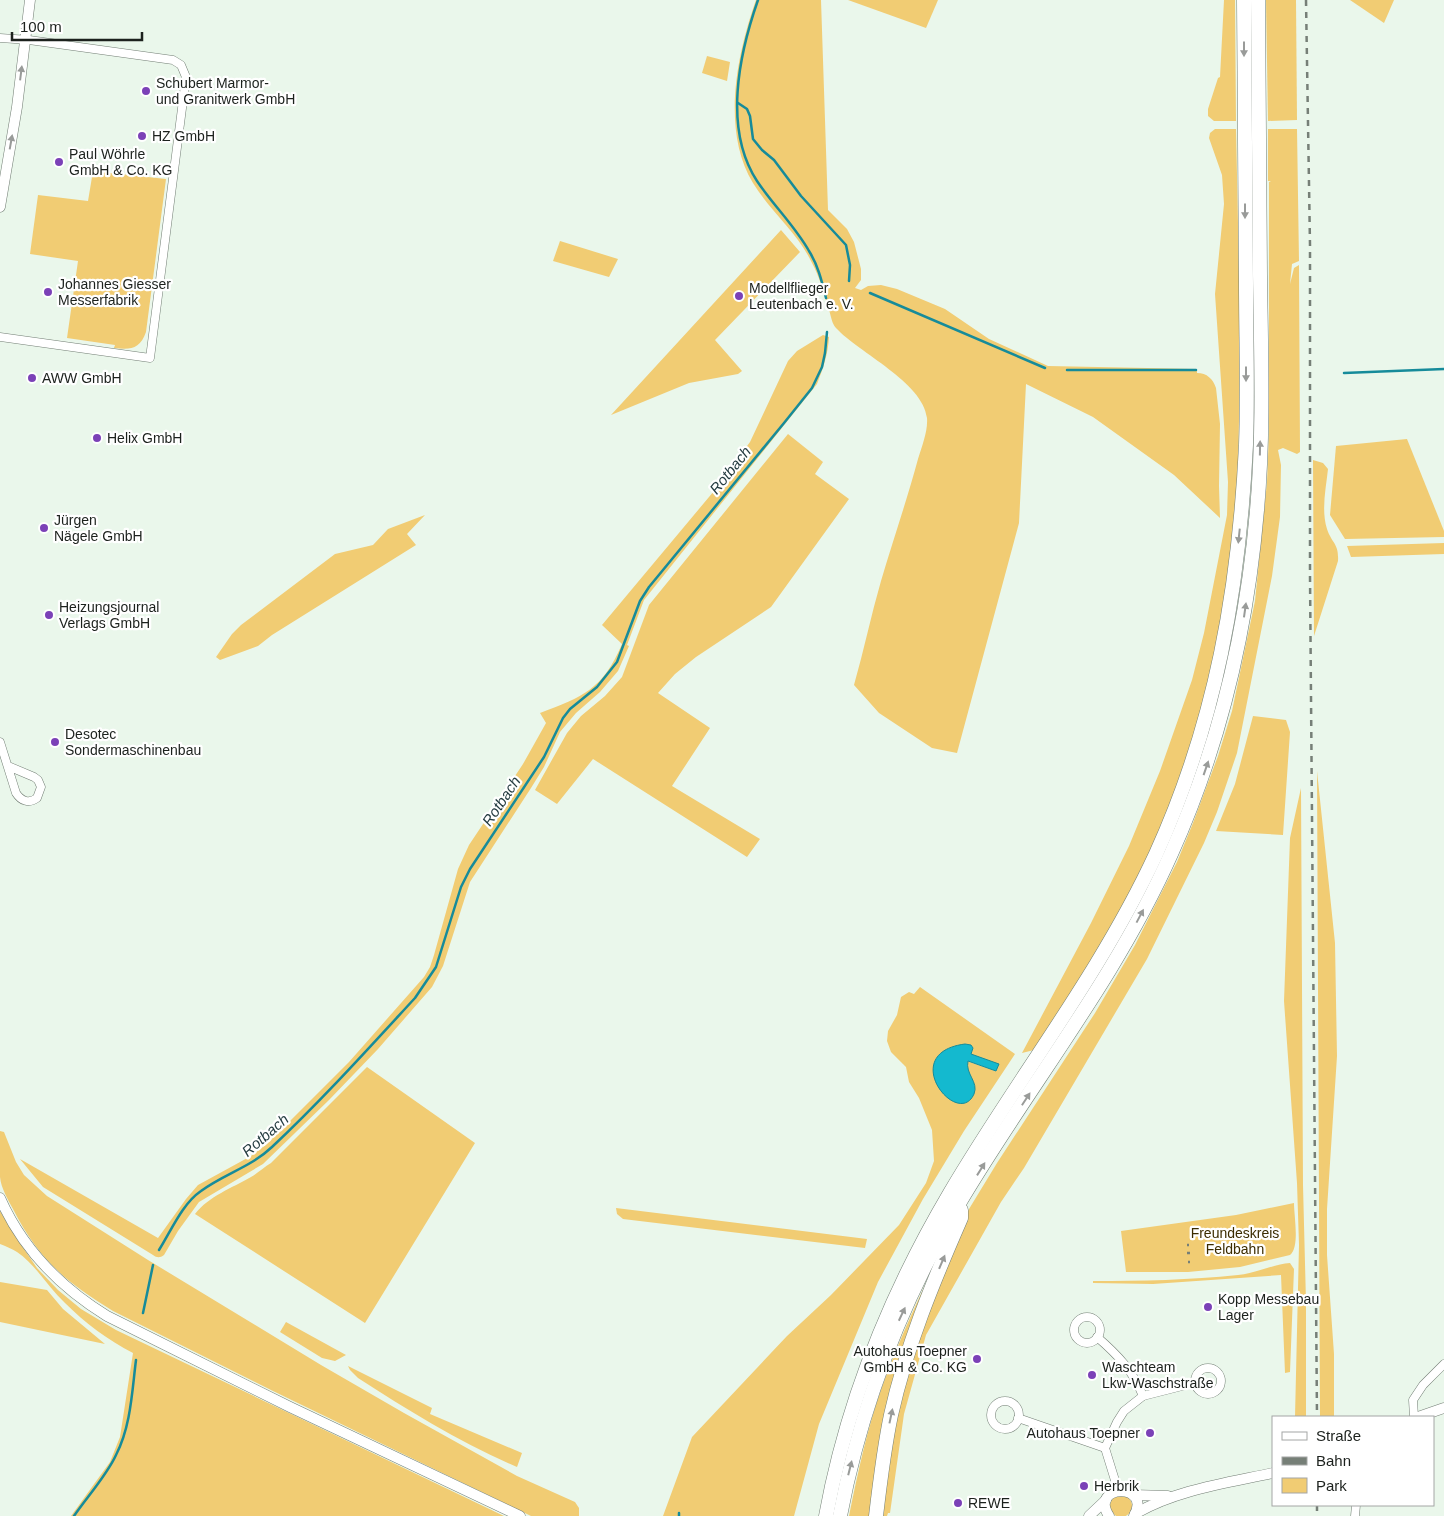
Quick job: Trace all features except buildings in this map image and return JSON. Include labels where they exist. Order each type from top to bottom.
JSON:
[{"type":"highway","points":[[826,1516],[837,1460],[852,1408],[892,1302],[914,1257],[952,1190],[1087,980],[1129,907],[1155,855],[1180,798],[1208,710],[1220,664],[1232,592],[1240,527],[1246,445],[1244,0]]},
{"type":"highway","points":[[840,1516],[854,1449],[881,1366],[916,1283],[962,1198],[1095,994],[1139,919],[1170,856],[1200,786],[1212,751],[1242,627],[1258,507],[1261,322],[1258,0]]},
{"type":"highway","points":[[876,1516],[886,1444],[898,1386],[916,1330],[961,1218],[962,1198]]},
{"type":"main road","points":[[0,207],[17,106],[30,0]]},
{"type":"main road","points":[[0,1198],[9,1218],[25,1243],[59,1282],[82,1301],[107,1316],[290,1407],[520,1516]]},
{"type":"main road","points":[[1421,1416],[1444,1408]]},
{"type":"main road","points":[[1134,1515],[1149,1506],[1179,1495],[1272,1473]]},
{"type":"main road","points":[[1088,1516],[1113,1492],[1118,1490],[1126,1491],[1133,1495],[1179,1495]]},
{"type":"main road","points":[[1133,1495],[1137,1505],[1134,1515]]},
{"type":"main road","points":[[1106,1500],[1106,1510],[1109,1516]]},
{"type":"street","points":[[0,38],[173,60],[179,63],[185,71],[186,85],[150,358],[0,337]]},
{"type":"street","points":[[0,742],[8,766],[18,796],[25,801],[37,798],[41,791],[38,780],[8,766]]},
{"type":"street","points":[[1097,1338],[1123,1360],[1137,1381],[1143,1396]]},
{"type":"street","points":[[1414,1416],[1413,1400],[1423,1385],[1444,1364]]},
{"type":"street","points":[[1118,1490],[1105,1448],[1116,1422],[1124,1411],[1143,1396],[1194,1383]]},
{"type":"street","points":[[1018,1418],[1105,1448]]},
{"type":"green space","points":[[756,0],[821,0],[828,210],[847,229],[854,242],[861,269],[861,280],[855,288],[861,290],[868,286],[881,285],[897,289],[945,309],[989,339],[1048,366],[1197,369],[1197,373],[1207,375],[1211,379],[1216,388],[1220,424],[1220,518],[1174,475],[1093,417],[1026,384],[1019,523],[957,753],[932,748],[879,713],[854,685],[881,581],[927,428],[927,418],[923,405],[903,380],[846,338],[835,326],[822,286],[806,252],[753,183],[743,162],[737,140],[735,92],[743,44]]},
{"type":"green space","points":[[848,0],[938,0],[926,28]]},
{"type":"green space","points":[[1224,0],[1235,0],[1236,121],[1214,121],[1208,116],[1208,109],[1218,78],[1220,77]]},
{"type":"green space","points":[[1266,0],[1296,0],[1297,120],[1268,121]]},
{"type":"green space","points":[[1350,0],[1394,0],[1384,23]]},
{"type":"green space","points":[[707,56],[730,62],[727,81],[702,73]]},
{"type":"green space","points":[[1215,129],[1236,129],[1239,420],[1238,477],[1232,552],[1213,663],[1197,724],[1177,784],[1153,844],[1138,875],[1106,935],[1034,1050],[1022,1053],[1091,923],[1129,846],[1160,771],[1192,680],[1204,633],[1227,515],[1228,482],[1215,294],[1224,204],[1222,175],[1209,138],[1210,133]]},
{"type":"green space","points":[[1268,129],[1297,129],[1299,261],[1292,264],[1290,284],[1294,268],[1299,265],[1300,452],[1297,454],[1283,448],[1278,450],[1281,465],[1280,517],[1272,576],[1237,753],[1217,812],[1204,843],[1147,959],[1024,1168],[1001,1202],[926,1335],[904,1414],[890,1513],[887,1516],[879,1516],[906,1368],[958,1232],[969,1209],[997,1163],[1095,1013],[1135,945],[1177,862],[1218,756],[1232,711],[1255,601],[1267,482],[1269,431],[1269,182],[1271,181],[1268,181]]},
{"type":"green space","points":[[93,171],[166,179],[146,332],[138,345],[125,349],[114,348],[115,345],[67,338],[78,261],[30,254],[38,195],[88,201]]},
{"type":"green space","name":"Modellflieger Leutenbach e. V.","points":[[781,230],[800,252],[715,340],[742,371],[738,374],[689,383],[611,415]]},
{"type":"green space","points":[[560,241],[618,259],[609,277],[553,261]]},
{"type":"green space","points":[[823,335],[829,337],[825,361],[817,384],[644,600],[627,645],[629,646],[618,671],[560,732],[544,767],[470,882],[443,966],[432,987],[378,1049],[263,1164],[199,1202],[161,1257],[154,1256],[43,1187],[20,1159],[158,1238],[198,1185],[251,1156],[267,1144],[349,1062],[424,977],[430,967],[458,869],[469,845],[523,764],[546,723],[540,713],[580,696],[607,672],[622,644],[602,625],[714,491],[750,442],[788,361],[797,351]]},
{"type":"green space","points":[[788,434],[823,462],[815,474],[849,499],[771,607],[696,657],[675,674],[658,693],[710,728],[672,786],[760,839],[747,857],[593,759],[557,804],[535,790],[567,733],[581,716],[605,696],[622,677],[649,605]]},
{"type":"green space","points":[[1407,439],[1444,531],[1444,537],[1345,539],[1330,515],[1336,446]]},
{"type":"green space","points":[[1313,460],[1323,463],[1328,469],[1324,514],[1327,529],[1338,555],[1338,561],[1314,636]]},
{"type":"green space","points":[[425,515],[407,534],[416,545],[272,635],[258,646],[220,660],[216,657],[232,634],[241,625],[335,554],[373,545],[388,529]]},
{"type":"green space","points":[[1444,543],[1444,554],[1351,557],[1347,546]]},
{"type":"green space","points":[[1253,716],[1286,720],[1290,732],[1283,835],[1216,831],[1235,784]]},
{"type":"green space","points":[[1317,771],[1335,943],[1337,1056],[1327,1209],[1327,1255],[1334,1354],[1334,1416],[1320,1416]]},
{"type":"green space","points":[[1301,788],[1306,1416],[1295,1416],[1299,1245],[1297,1183],[1284,1001],[1290,838]]},
{"type":"green space","points":[[920,987],[1015,1054],[964,1131],[923,1199],[878,1282],[819,1424],[794,1516],[663,1516],[692,1437],[787,1336],[831,1295],[899,1225],[926,1183],[934,1161],[932,1130],[919,1098],[909,1082],[906,1067],[891,1052],[887,1041],[888,1031],[897,1015],[901,997],[909,992],[914,994]],"holes":[[[965,1044],[971,1045],[973,1048],[970,1054],[996,1071],[967,1061],[967,1067],[975,1088],[971,1098],[964,1103]]]},
{"type":"green space","points":[[367,1067],[475,1143],[365,1323],[195,1214],[214,1197],[251,1177],[271,1163]]},
{"type":"green space","points":[[0,1131],[4,1132],[16,1162],[24,1175],[47,1196],[321,1365],[517,1476],[575,1502],[579,1508],[579,1516],[531,1516],[273,1391],[113,1311],[96,1300],[55,1268],[23,1227],[3,1190],[0,1177]]},
{"type":"green space","name":"Freundeskreis Feldbahn","points":[[1294,1203],[1296,1238],[1290,1255],[1240,1267],[1188,1272],[1126,1272],[1121,1231],[1236,1215]]},
{"type":"green space","points":[[616,1208],[867,1239],[865,1248],[623,1219],[617,1214]]},
{"type":"green space","points":[[0,1211],[37,1268],[58,1290],[81,1309],[116,1330],[504,1516],[71,1516],[110,1462],[120,1437],[133,1353],[115,1343],[89,1324],[59,1297],[24,1257],[0,1244]]},
{"type":"green space","points":[[942,1250],[934,1272],[870,1516],[849,1516],[867,1435],[882,1387],[895,1352]]},
{"type":"green space","points":[[1290,1263],[1294,1269],[1290,1372],[1285,1373],[1281,1275],[1153,1284],[1093,1283],[1093,1281],[1166,1280],[1238,1275]]},
{"type":"green space","points":[[0,1282],[47,1290],[63,1309],[105,1344],[0,1322]]},
{"type":"green space","points":[[286,1322],[346,1355],[335,1361],[322,1358],[280,1332]]},
{"type":"green space","points":[[348,1366],[432,1408],[430,1414],[522,1453],[517,1467],[476,1448],[416,1414],[358,1378]]},
{"type":"green space","points":[[1121,1495],[1129,1498],[1132,1506],[1129,1514],[1121,1517],[1113,1514],[1110,1506],[1113,1498]]},
{"type":"water","points":[[965,1044],[971,1045],[973,1048],[971,1054],[999,1064],[996,1071],[968,1061],[968,1070],[975,1086],[974,1094],[966,1103],[956,1103],[946,1096],[938,1086],[933,1073],[935,1061],[945,1050]]},
{"type":"waterway","name":"Rotbach","points":[[758,0],[740,67],[737,115],[740,138],[747,161],[757,181],[797,233],[812,256],[826,298]]},
{"type":"waterway","points":[[738,103],[747,109],[750,116],[753,139],[774,160],[801,196],[846,245],[850,265],[849,281]]},
{"type":"waterway","points":[[870,293],[1045,368]]},
{"type":"waterway","name":"Rotbach","points":[[159,1250],[177,1218],[194,1196],[255,1160],[272,1147],[327,1093],[415,998],[436,967],[461,887],[470,869],[544,757],[563,718],[570,709],[597,687],[617,662],[640,601],[649,587],[812,388],[822,367],[827,332]]},
{"type":"waterway","points":[[1344,373],[1444,369]]},
{"type":"waterway","points":[[1067,370],[1196,370]]},
{"type":"waterway","points":[[143,1313],[153,1265]]},
{"type":"waterway","points":[[74,1516],[112,1463],[121,1444],[130,1408],[136,1360]]},
{"type":"railway","points":[[1306,0],[1310,245],[1310,576],[1317,1416]]},
{"type":"railway","points":[[1317,1506],[1317,1516]]},
{"type":"place","name":"Schubert Marmor- und Granitwerk GmbH","points":[[146,91]]},
{"type":"place","name":"HZ GmbH","points":[[142,136]]},
{"type":"place","name":"Paul Wöhrle GmbH & Co. KG","points":[[59,162]]},
{"type":"place","name":"Johannes Giesser Messerfabrik","points":[[48,292]]},
{"type":"place","name":"Modellflieger Leutenbach e. V.","points":[[739,296]]},
{"type":"place","name":"AWW GmbH","points":[[32,378]]},
{"type":"place","name":"Helix GmbH","points":[[97,438]]},
{"type":"place","name":"Jürgen Nägele GmbH","points":[[44,528]]},
{"type":"place","name":"Heizungsjournal Verlags GmbH","points":[[49,615]]},
{"type":"place","name":"Desotec Sondermaschinenbau","points":[[55,742]]},
{"type":"place","name":"Kopp Messebau Lager","points":[[1208,1307]]},
{"type":"place","name":"Autohaus Toepner GmbH & Co. KG","points":[[977,1359]]},
{"type":"place","name":"Waschteam Lkw-Waschstraße","points":[[1092,1375]]},
{"type":"place","name":"Autohaus Toepner","points":[[1150,1433]]},
{"type":"place","name":"Herbrik","points":[[1084,1486]]},
{"type":"place","name":"REWE","points":[[958,1503]]}]
